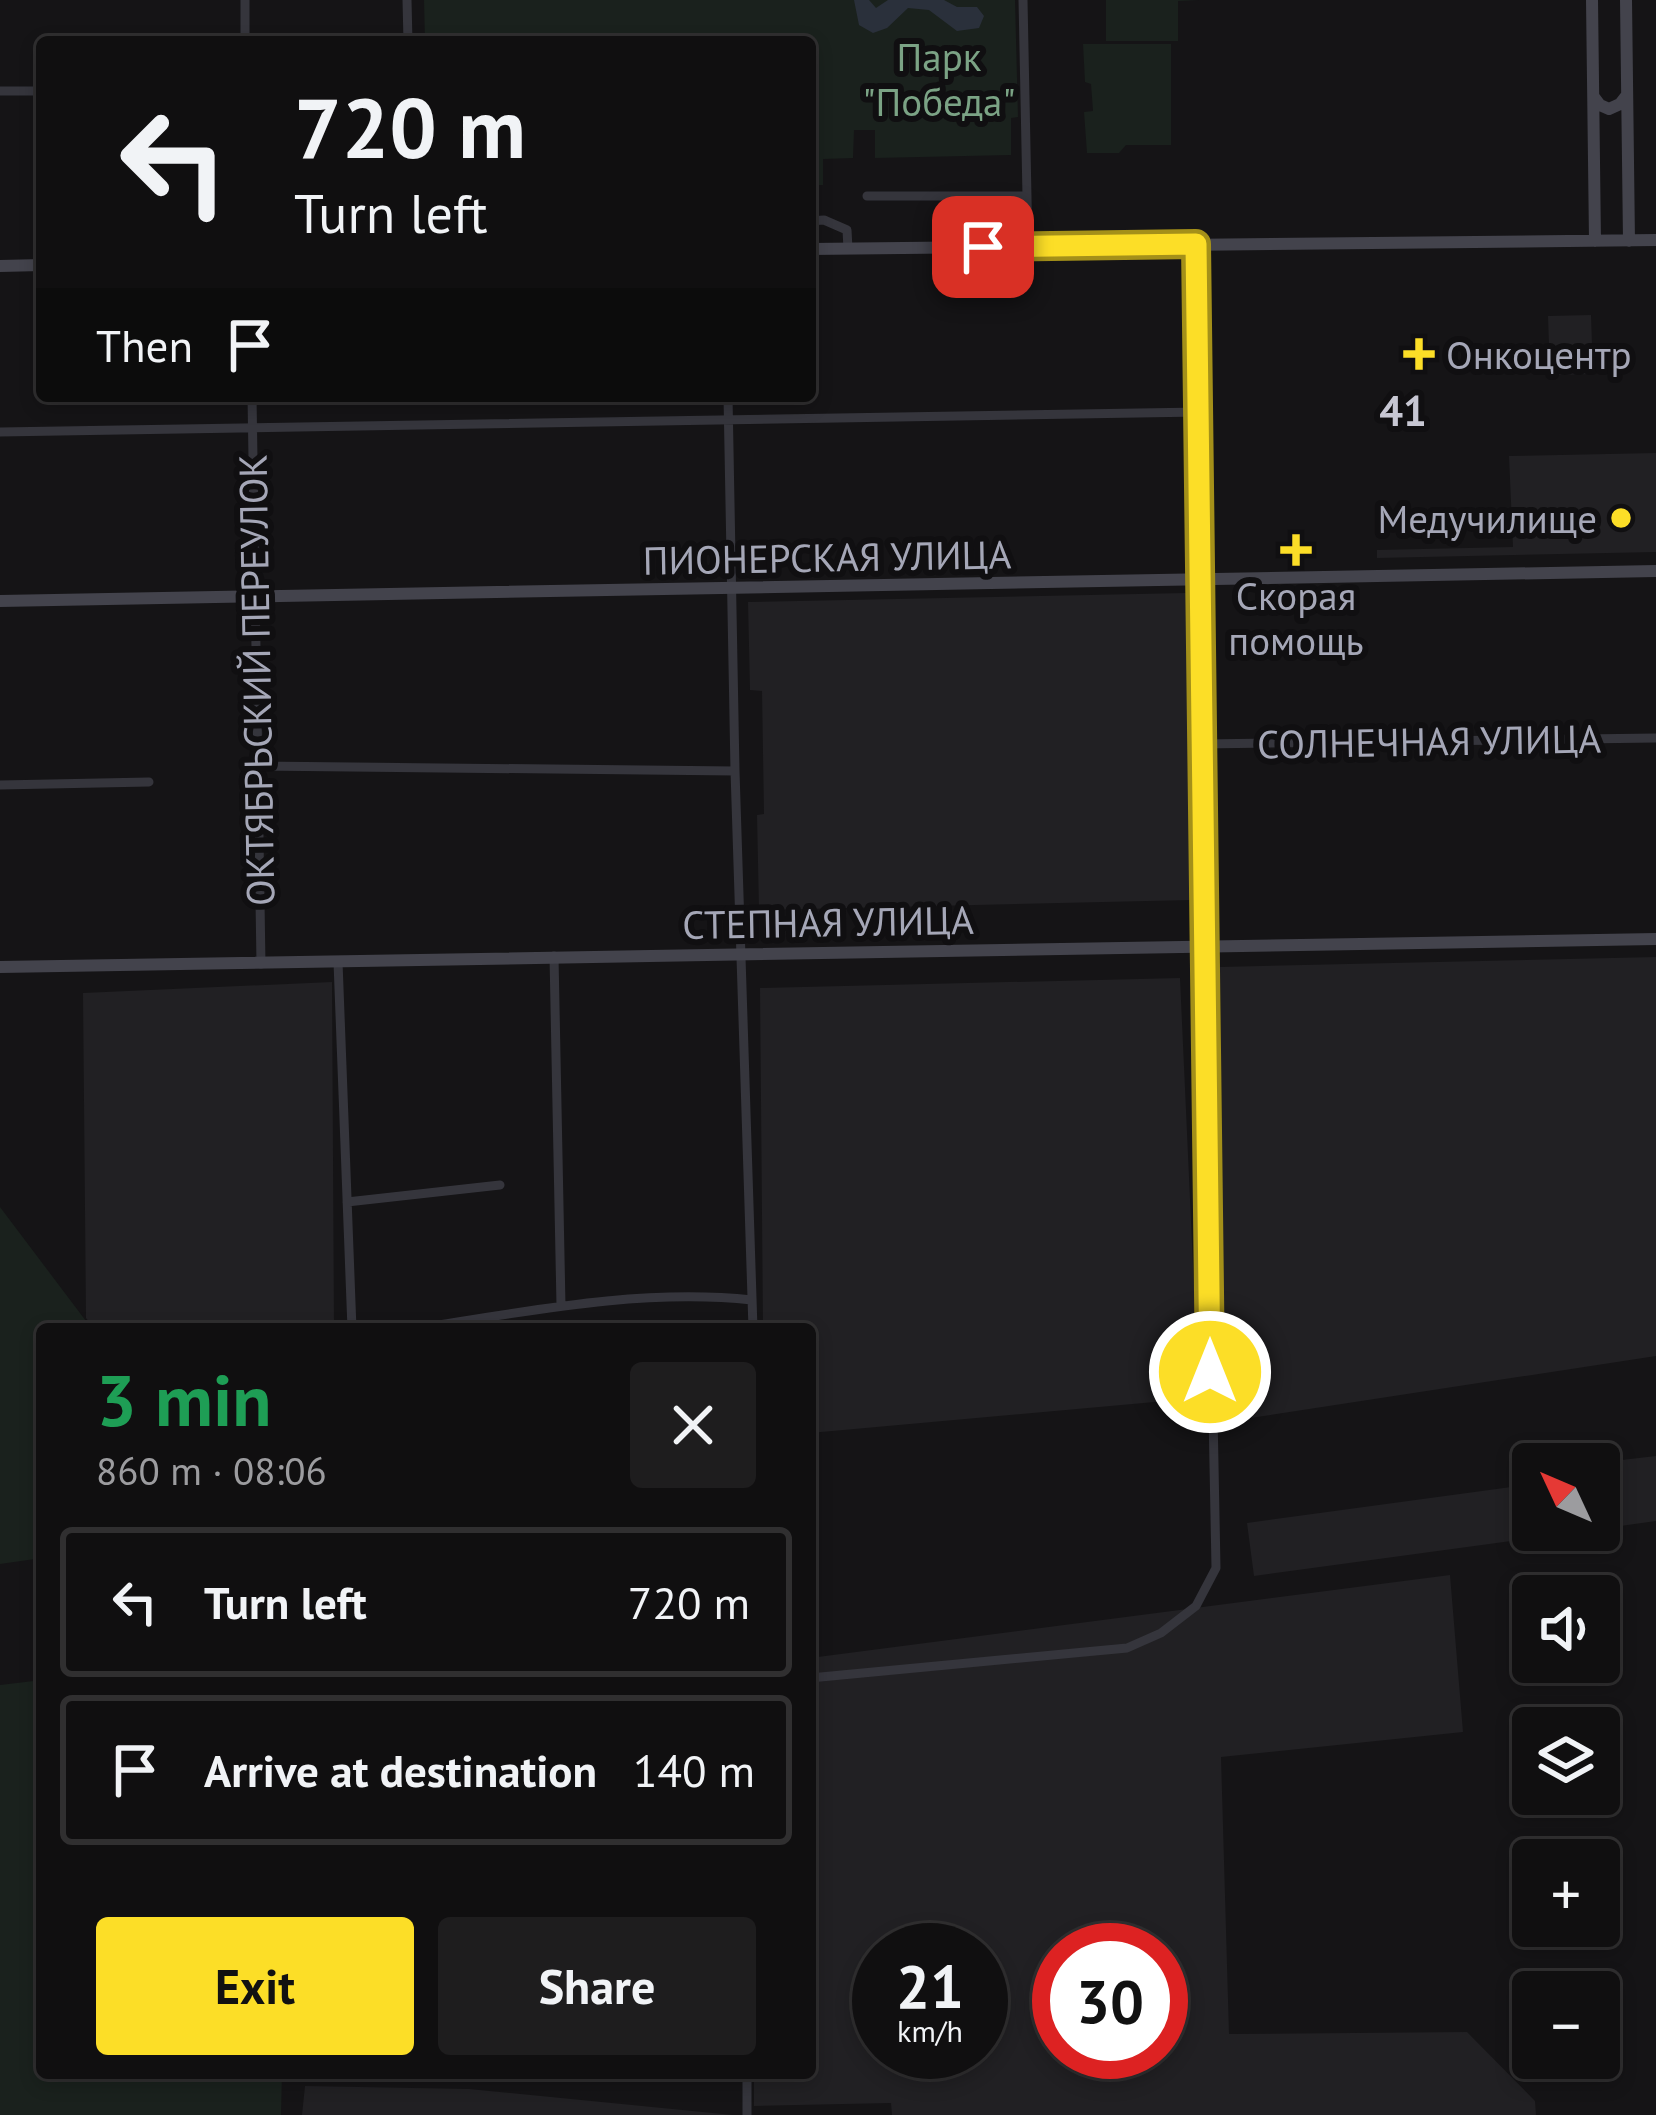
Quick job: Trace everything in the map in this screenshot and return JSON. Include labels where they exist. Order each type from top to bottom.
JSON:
[{"type":"street","points":[[244,0],[245,36]]},
{"type":"street","points":[[407,0],[408,36]]},
{"type":"street","points":[[1023,0],[1028,246]]},
{"type":"street","points":[[1592,0],[1595,242]]},
{"type":"street","points":[[1626,0],[1629,242]]},
{"type":"street","points":[[0,91],[36,91]]},
{"type":"street","points":[[1593,95],[1600,106],[1610,109],[1627,94]]},
{"type":"street","points":[[867,196],[1027,196]]},
{"type":"street","points":[[816,220],[847,230],[848,249]]},
{"type":"street","points":[[816,249],[1656,240]]},
{"type":"street","points":[[816,1677],[1127,1648],[1180,1622],[1208,1588],[1216,1568],[1196,244]]},
{"type":"street","points":[[0,266],[36,265]]},
{"type":"street","name":"ОКТЯБРЬСКИЙ ПЕРЕУЛОК","points":[[252,402],[261,964]]},
{"type":"street","points":[[728,402],[753,1323]]},
{"type":"street","points":[[0,433],[1200,412]]},
{"type":"street","name":"ПИОНЕРСКАЯ УЛИЦА","points":[[0,601],[1656,571]]},
{"type":"street","name":"СОЛНЕЧНАЯ УЛИЦА","points":[[1203,743],[1656,738]]},
{"type":"street","points":[[258,766],[735,771]]},
{"type":"street","points":[[0,785],[149,782]]},
{"type":"street","name":"СТЕПНАЯ УЛИЦА","points":[[0,967],[1656,939]]},
{"type":"street","points":[[554,956],[561,1306]]},
{"type":"street","points":[[338,962],[352,1323]]},
{"type":"street","points":[[347,1202],[500,1185]]},
{"type":"street","points":[[452,1323],[561,1306],[709,1295],[752,1300]]},
{"type":"street","points":[[747,2079],[747,2115]]},
{"type":"shaded area","points":[[854,0],[869,0],[876,8],[888,0],[944,0],[957,7],[977,7],[984,16],[979,28],[957,31],[929,10],[908,8],[887,28],[873,33],[859,25]]},
{"type":"shaded area","points":[[1591,315],[1593,374],[1550,375],[1548,316]]},
{"type":"shaded area","points":[[1656,453],[1656,552],[1377,558],[1377,550],[1513,547],[1509,456]]},
{"type":"shaded area","points":[[1186,593],[1192,900],[759,910],[757,815],[764,814],[762,691],[750,690],[748,602]]},
{"type":"shaded area","points":[[1656,957],[1656,1356],[1224,1422],[1220,967]]},
{"type":"shaded area","points":[[1180,978],[1199,1398],[816,1432],[816,1323],[763,1323],[760,988]]},
{"type":"shaded area","points":[[332,982],[334,1323],[90,1323],[86,1318],[83,993]]},
{"type":"shaded area","points":[[1656,1456],[1656,1521],[1620,1526],[1620,1460]]},
{"type":"shaded area","points":[[1512,1487],[1512,1541],[1254,1576],[1247,1523]]},
{"type":"shaded area","points":[[1450,1575],[1463,1732],[1221,1757],[1229,2034],[1467,2032],[1535,2101],[1536,2115],[892,2115],[891,2103],[754,2106],[754,2079],[816,2079],[816,1657]]},
{"type":"shaded area","points":[[305,2086],[469,2089],[733,2115],[302,2115]]},
{"type":"green space","name":"Парк \"Победа\"","points":[[424,0],[1015,0],[1018,117],[1011,118],[1011,155],[875,158],[875,130],[854,130],[853,158],[823,159],[823,185],[816,185],[816,36],[425,36]]},
{"type":"green space","points":[[1106,0],[1199,0],[1178,1],[1178,41],[1106,41]]},
{"type":"green space","points":[[1083,44],[1171,44],[1171,145],[1126,145],[1119,153],[1087,153],[1084,112],[1093,111],[1091,84],[1085,82]]},
{"type":"green space","points":[[0,1207],[87,1323],[36,1323],[36,1559],[0,1564]]},
{"type":"green space","points":[[36,1681],[36,2079],[282,2079],[281,2115],[0,2115],[0,1685]]},
{"type":"place","name":"Онкоцентр","points":[[1419,354]]},
{"type":"place","name":"Медучилище","points":[[1621,518]]},
{"type":"place","name":"Скорая помощь","points":[[1296,550]]},
{"type":"district","name":"41","points":[[1403,410]]},
{"type":"route","points":[[983,247],[1196,244],[1210,1372]]}]
